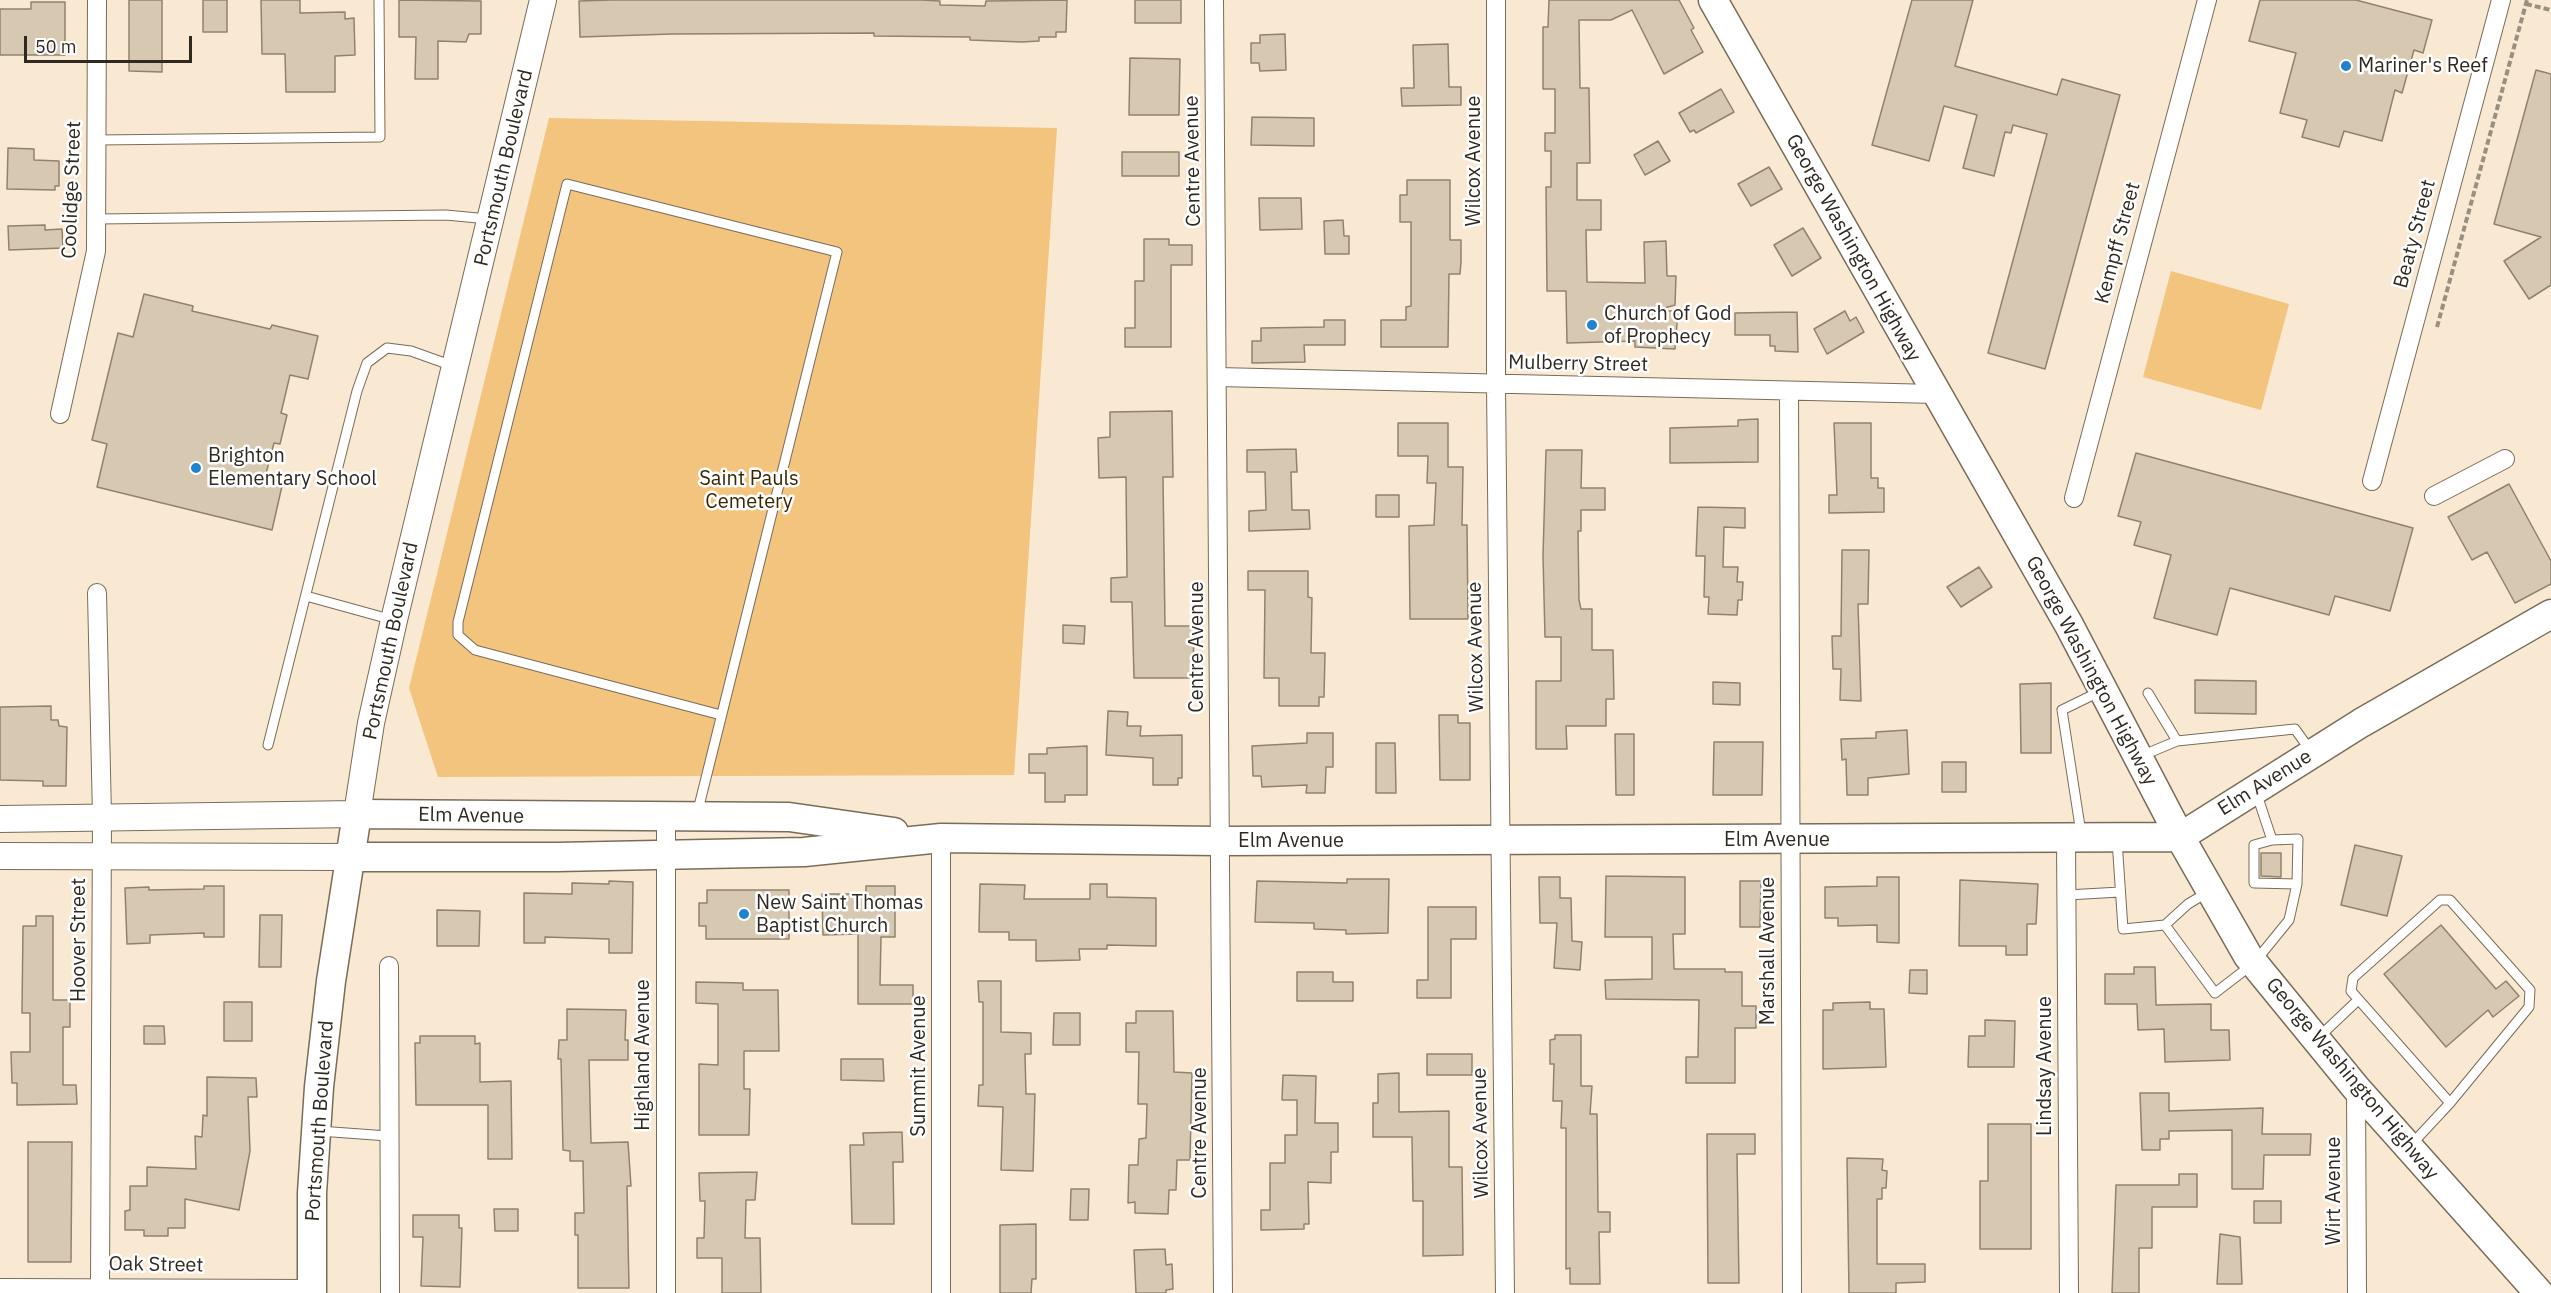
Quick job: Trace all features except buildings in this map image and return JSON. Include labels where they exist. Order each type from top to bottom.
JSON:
[{"type":"main road","name":"Portsmouth Boulevard","points":[[312,1291],[316,1131],[331,981],[371,723],[543,0]]},
{"type":"main road","name":"George Washington Highway","points":[[1713,0],[2069,625],[2180,837],[2253,963],[2356,1088],[2539,1293]]},
{"type":"main road","name":"Elm Avenue","points":[[0,856],[102,858],[666,855],[804,852],[941,838],[1221,842],[2180,837],[2313,753],[2551,614]]},
{"type":"main road","name":"Elm Avenue","points":[[0,819],[357,814],[789,817],[941,838]]},
{"type":"street","name":"Coolidge Street","points":[[60,414],[96,251],[98,219],[97,0]]},
{"type":"street","name":"Centre Avenue","points":[[1214,0],[1223,1293]]},
{"type":"street","name":"Wilcox Avenue","points":[[1496,0],[1496,384],[1505,1293]]},
{"type":"street","name":"Kempff Street","points":[[2074,498],[2207,0]]},
{"type":"street","name":"Beaty Street","points":[[2372,481],[2501,0]]},
{"type":"street","name":"Mulberry Street","points":[[1218,377],[1936,394]]},
{"type":"street","name":"Marshall Avenue","points":[[1789,392],[1792,1293]]},
{"type":"street","points":[[2434,496],[2505,459]]},
{"type":"street","name":"Hoover Street","points":[[97,593],[102,816],[100,1287]]},
{"type":"street","name":"Highland Avenue","points":[[666,816],[666,1293]]},
{"type":"street","name":"Summit Avenue","points":[[941,838],[941,1293]]},
{"type":"street","name":"Lindsay Avenue","points":[[2069,1293],[2067,895],[2074,838]]},
{"type":"street","points":[[389,966],[390,1293]]},
{"type":"street","name":"Wirt Avenue","points":[[2356,1088],[2357,1293]]},
{"type":"street","name":"Oak Street","points":[[0,1288],[100,1287],[312,1291]]},
{"type":"lane","points":[[97,140],[380,137],[380,0]]},
{"type":"lane","points":[[696,816],[722,715],[837,252],[567,184],[458,622],[458,635],[475,650],[722,715]]},
{"type":"lane","points":[[98,219],[446,215],[492,220]]},
{"type":"lane","points":[[268,745],[357,391],[367,363],[381,351],[395,348],[455,367]]},
{"type":"lane","points":[[306,596],[394,620]]},
{"type":"lane","points":[[2074,838],[2061,710],[2103,691]]},
{"type":"lane","points":[[2148,693],[2177,741]]},
{"type":"lane","points":[[2139,758],[2177,741],[2295,729],[2313,753]]},
{"type":"lane","points":[[2255,790],[2272,840]]},
{"type":"lane","points":[[2116,837],[2123,928],[2165,925],[2188,904],[2211,891]]},
{"type":"lane","points":[[2165,925],[2215,993],[2253,963],[2289,920],[2297,884],[2298,839],[2272,840],[2254,845],[2254,883],[2297,884]]},
{"type":"lane","points":[[2067,895],[2120,892]]},
{"type":"lane","points":[[2409,1147],[2450,1103],[2529,1007],[2530,990],[2450,900],[2440,900],[2354,978],[2351,991],[2357,1001],[2450,1103]]},
{"type":"lane","points":[[2317,1040],[2357,1001]]},
{"type":"lane","points":[[316,1131],[388,1136]]},
{"type":"path","points":[[2437,327],[2527,2],[2551,10]]},
{"type":"green space","name":"Saint Pauls Cemetery","points":[[549,118],[1057,128],[1014,775],[438,777],[409,688]]},
{"type":"green space","points":[[2171,271],[2289,304],[2261,410],[2143,377]]},
{"type":"place","name":"Mariner's Reef","points":[[2346,66]]},
{"type":"place","name":"Church of God of Prophecy","points":[[1592,325]]},
{"type":"place","name":"Brighton Elementary School","points":[[196,468]]},
{"type":"place","name":"New Saint Thomas Baptist Church","points":[[744,914]]}]
